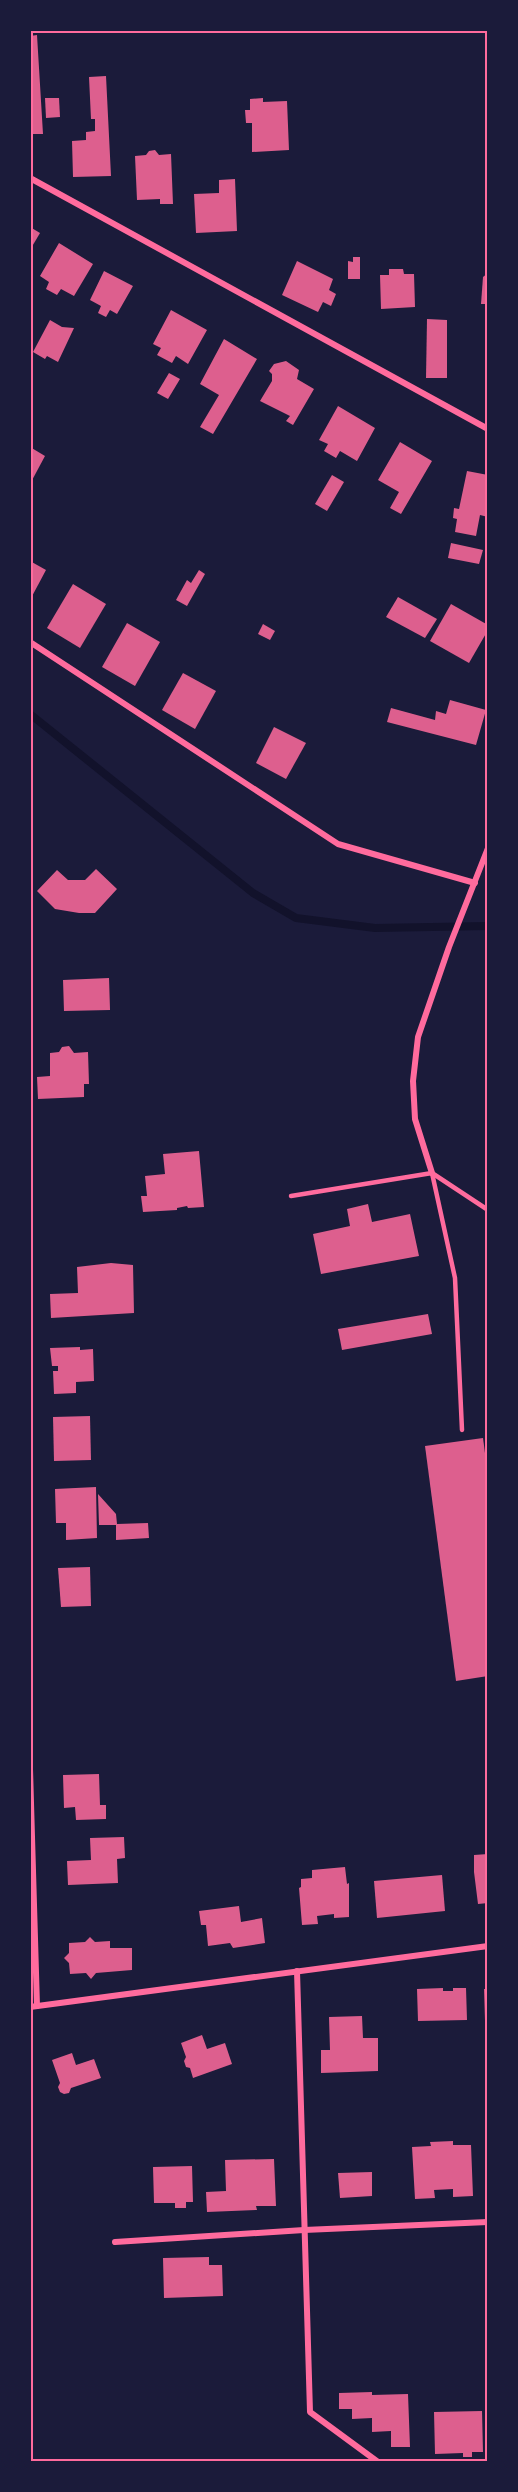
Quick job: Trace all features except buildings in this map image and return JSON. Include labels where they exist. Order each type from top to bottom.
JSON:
[{"type":"street","points":[[30,178],[488,429]]},
{"type":"street","points":[[30,642],[338,844],[475,883]]},
{"type":"street","points":[[432,1173],[415,1119],[413,1081],[418,1037],[449,946],[488,848]]},
{"type":"street","points":[[30,1769],[34,2006],[488,1946]]},
{"type":"street","points":[[297,1971],[310,2412],[378,2462]]},
{"type":"street","points":[[115,2242],[304,2230],[488,2222]]},
{"type":"lane","points":[[432,1173],[455,1278],[462,1430]]},
{"type":"lane","points":[[291,1196],[432,1173],[488,1210]]},
{"type":"waterway","points":[[30,714],[253,893],[296,918],[375,928],[488,926]]}]
